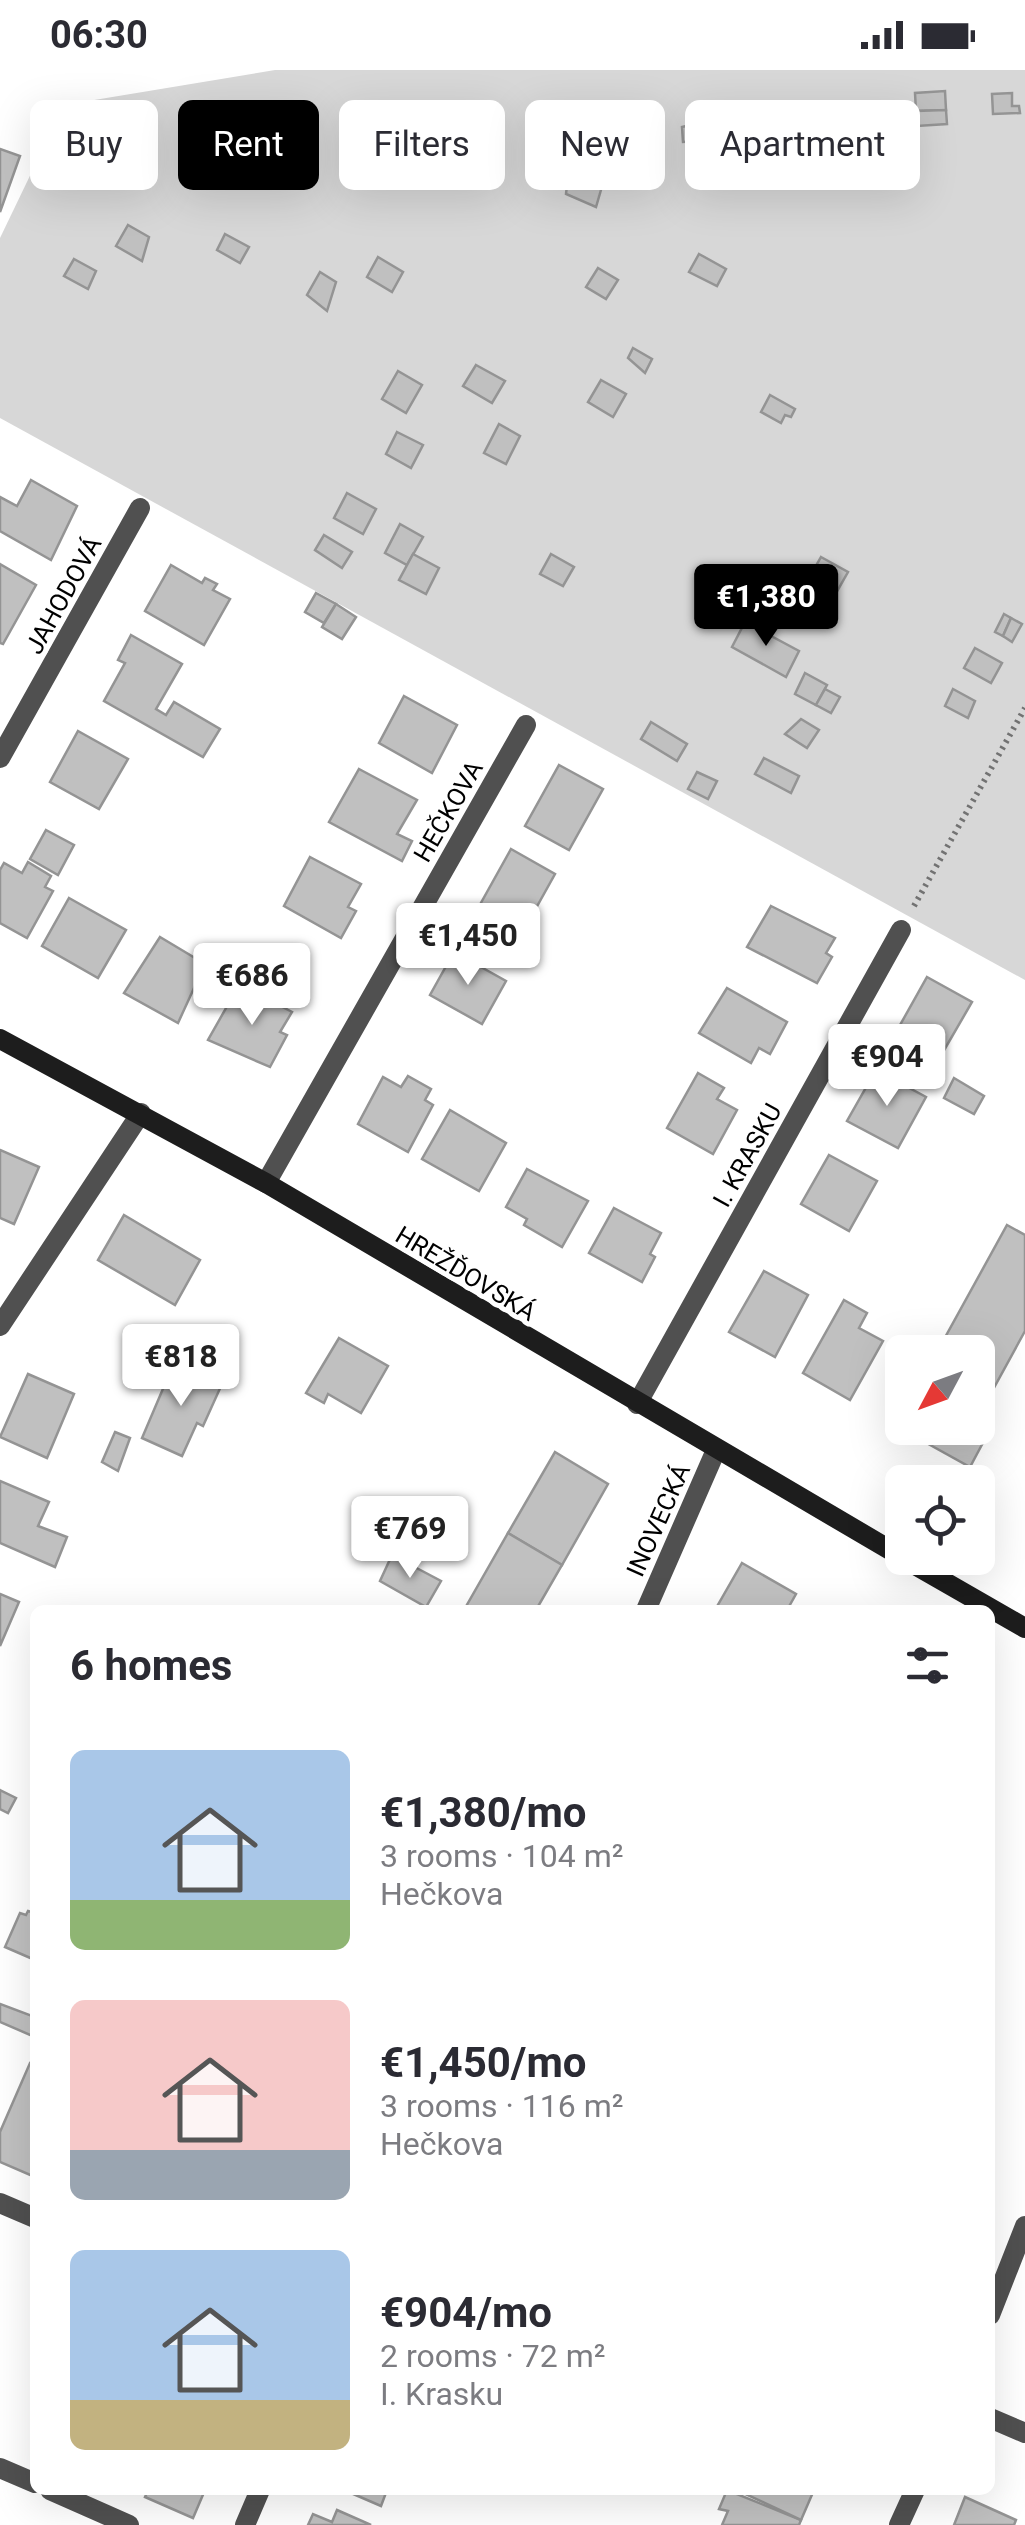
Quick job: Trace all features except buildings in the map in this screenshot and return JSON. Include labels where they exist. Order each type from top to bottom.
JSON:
[{"type":"street","name":"JAHODOVÁ","points":[[0,758],[140,508]]},
{"type":"street","name":"HEČKOVA","points":[[266,1183],[526,725]]},
{"type":"street","name":"I. KRASKU","points":[[637,1404],[901,930]]},
{"type":"street","name":"HREŽĎOVSKÁ","points":[[0,1039],[266,1183],[885,1547]]},
{"type":"street","points":[[0,1326],[141,1113]]},
{"type":"street","name":"INOVECKÁ","points":[[648,1605],[716,1450]]},
{"type":"street","name":"HREŽĎOVSKÁ","points":[[934,1575],[985,1605]]},
{"type":"street","name":"HREŽĎOVSKÁ","points":[[995,1611],[1025,1628]]},
{"type":"street","points":[[0,2203],[30,2216]]},
{"type":"street","points":[[995,2302],[1025,2226]]},
{"type":"street","points":[[995,2420],[1025,2433]]},
{"type":"street","points":[[0,2468],[30,2481]]},
{"type":"street","points":[[61,2495],[129,2525]]},
{"type":"street","points":[[245,2525],[258,2495]]},
{"type":"street","points":[[899,2525],[913,2495]]},
{"type":"path","points":[[901,930],[1025,708]]},
{"type":"shaded area","points":[[275,70],[1025,70],[1025,980],[0,418],[0,238],[30,176],[30,190],[158,190],[158,100],[94,100]]}]
